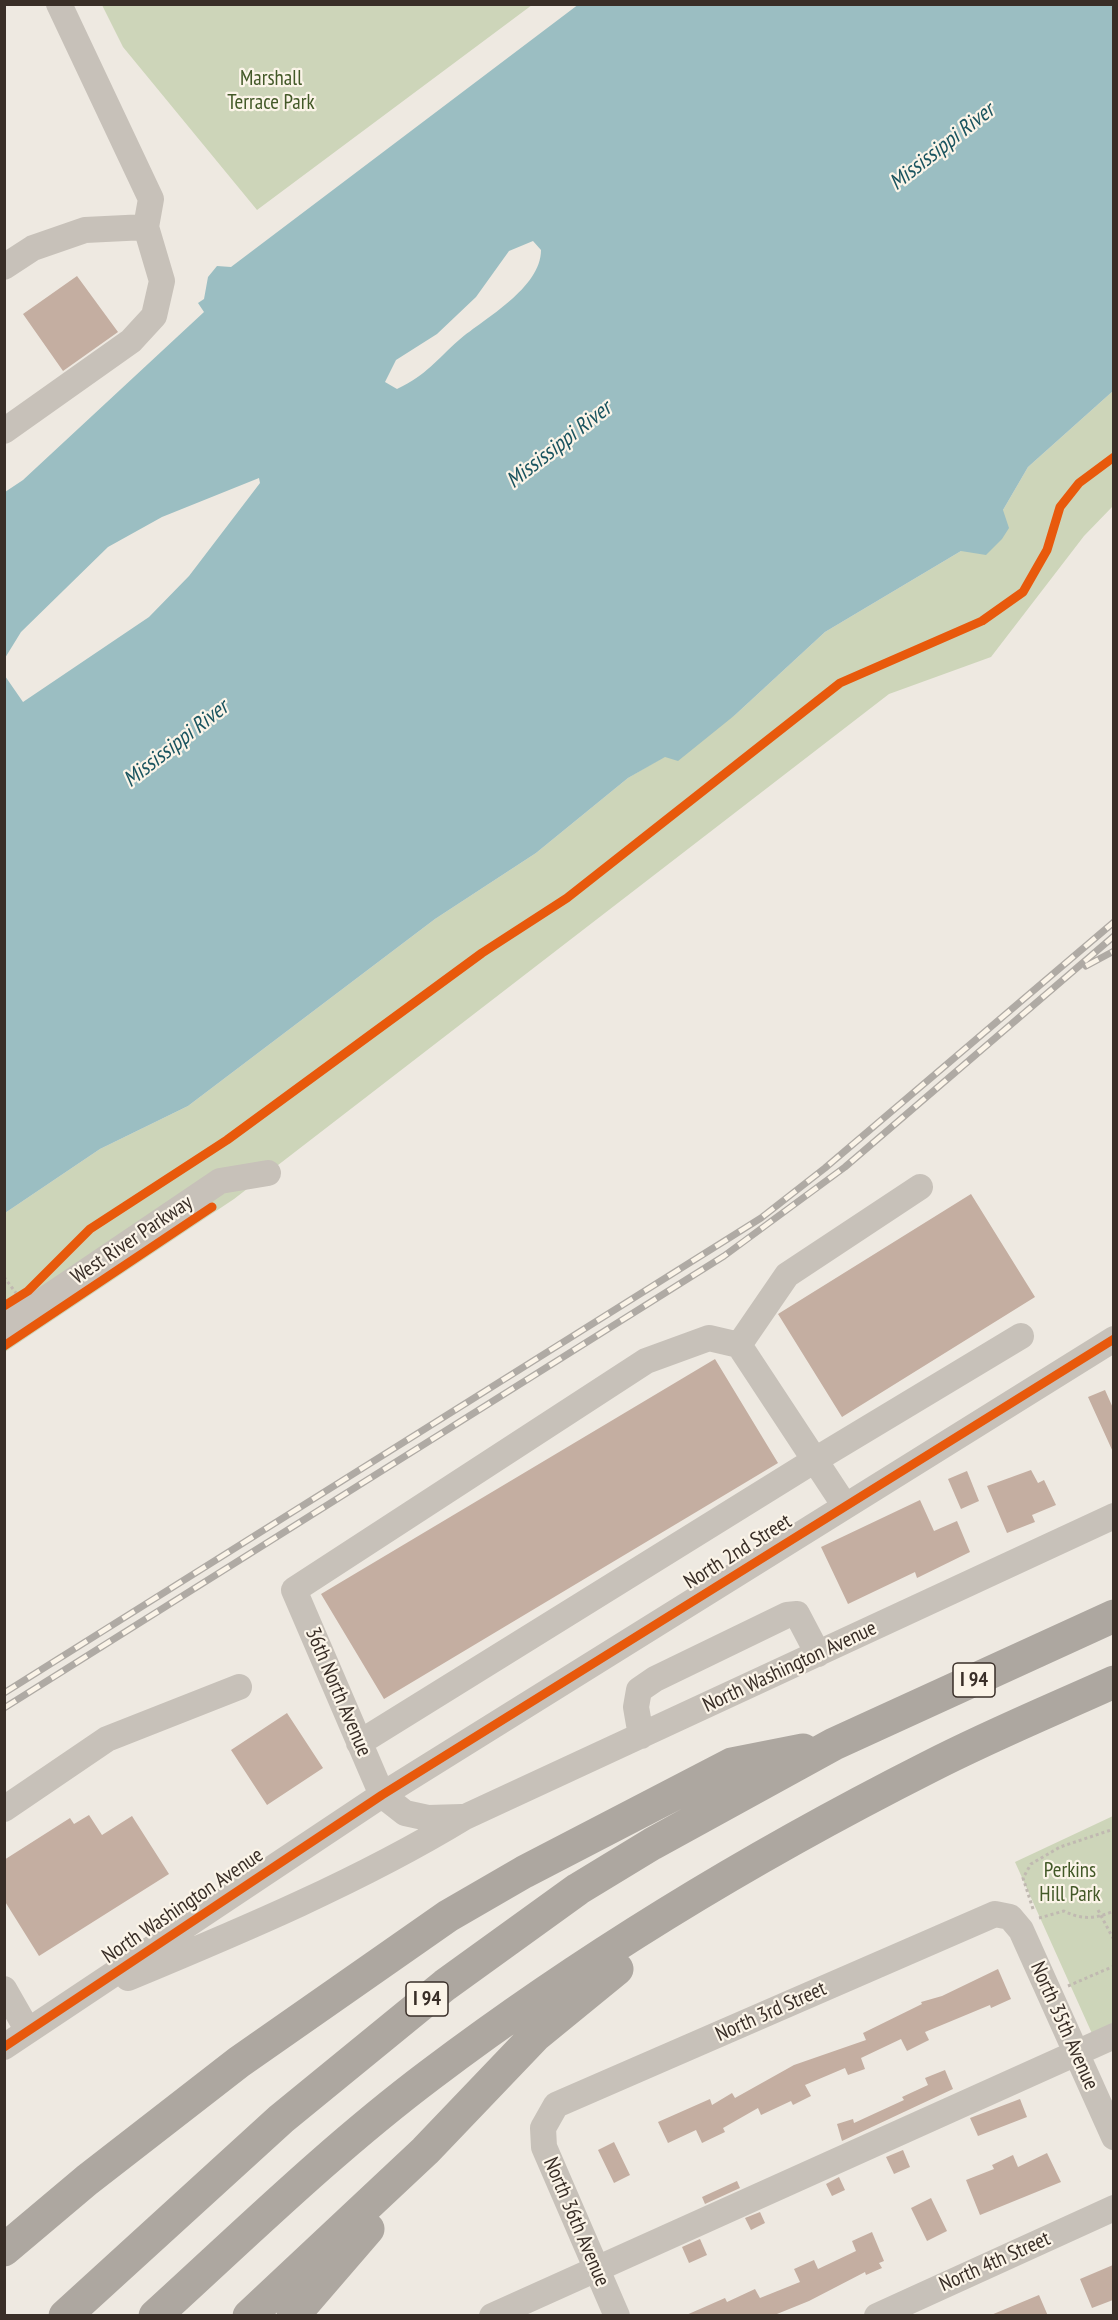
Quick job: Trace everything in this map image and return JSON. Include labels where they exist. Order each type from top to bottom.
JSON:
[{"type":"highway","name":"I 94","points":[[65,2316],[244,2150],[445,1984],[546,1910],[631,1855],[834,1744],[1113,1616]]},
{"type":"highway","points":[[155,2316],[349,2140],[486,2033],[595,1959],[706,1890],[832,1817],[931,1766],[1113,1682]]},
{"type":"highway","points":[[4,2250],[87,2180],[239,2062],[448,1916],[524,1872],[732,1764],[834,1744]]},
{"type":"highway","points":[[249,2316],[425,2151],[535,2036],[603,1979],[931,1766]]},
{"type":"highway","points":[[293,2316],[408,2184],[425,2151]]},
{"type":"street","points":[[4,431],[131,341],[154,316],[162,281],[146,227],[151,199],[58,4]]},
{"type":"street","points":[[4,267],[33,248],[85,230],[146,227]]},
{"type":"street","name":"West River Parkway","points":[[4,1327],[220,1181],[268,1173]]},
{"type":"street","points":[[845,1506],[739,1345],[787,1275],[920,1187]]},
{"type":"street","points":[[359,1743],[815,1460],[1021,1336]]},
{"type":"street","name":"36th North Avenue","points":[[382,1795],[294,1590],[646,1361],[709,1338],[739,1345]]},
{"type":"street","name":"North 2nd Street","points":[[382,1795],[1113,1339]]},
{"type":"street","name":"North Washington Avenue","points":[[74,2001],[198,1949],[414,1848],[465,1817],[1113,1516]]},
{"type":"street","points":[[641,1736],[636,1707],[639,1690],[655,1679],[787,1615],[797,1614],[818,1654]]},
{"type":"street","points":[[4,1809],[107,1739],[239,1687]]},
{"type":"street","name":"North Washington Avenue","points":[[4,2047],[382,1795],[405,1813],[428,1818],[465,1817]]},
{"type":"street","name":"North 3rd Street","points":[[543,2127],[556,2105],[995,1914],[1010,1917]]},
{"type":"street","name":"North 35th Avenue","points":[[1010,1917],[1021,1930],[1113,2138]]},
{"type":"street","points":[[4,1989],[27,2031]]},
{"type":"street","points":[[492,2316],[596,2267],[1113,2036]]},
{"type":"street","name":"North 36th Avenue","points":[[543,2127],[544,2147],[617,2316]]},
{"type":"street","name":"North 4th Street","points":[[877,2316],[1113,2208]]},
{"type":"path","points":[[4,1276],[14,1289]]},
{"type":"path","points":[[12,1301],[28,1291]]},
{"type":"path","points":[[1113,1829],[1060,1847],[1031,1864],[1023,1878],[1027,1897],[1036,1916],[1064,1911],[1087,1919],[1113,1911]]},
{"type":"path","points":[[1098,1910],[1113,1940]]},
{"type":"path","points":[[1068,1986],[1113,1966]]},
{"type":"green space","name":"Marshall Terrace Park","points":[[102,5],[532,5],[257,210],[123,47]]},
{"type":"green space","points":[[1113,391],[1113,506],[1084,536],[991,657],[889,694],[234,1199],[5,1352],[5,1213],[100,1149],[188,1106],[435,919],[536,853],[628,778],[735,715],[825,632],[961,551],[1003,510],[1028,467]]},
{"type":"green space","name":"Perkins Hill Park","points":[[1113,1816],[1113,2029],[1094,2038],[1015,1862]]},
{"type":"water","name":"Mississippi River","points":[[579,4],[1113,5],[1113,391],[1028,467],[1003,510],[1009,528],[1002,539],[986,555],[961,551],[825,632],[735,715],[678,761],[665,757],[628,778],[536,853],[435,919],[188,1106],[100,1149],[5,1213],[5,676],[23,702],[149,617],[189,576],[260,483],[259,478],[162,517],[108,547],[21,632],[5,658],[5,492],[23,480],[204,312],[198,303],[204,299],[208,277],[217,266],[231,267]],"holes":[[[533,241],[541,250],[539,264],[532,277],[510,301],[459,340],[416,378],[397,389],[385,382],[396,360],[437,334],[476,297],[509,251]]]},
{"type":"building","points":[[77,276],[118,332],[63,371],[23,314]]},
{"type":"building","points":[[971,1194],[1035,1297],[842,1417],[778,1314]]},
{"type":"building","points":[[715,1359],[778,1463],[384,1699],[321,1594]]},
{"type":"building","points":[[1105,1390],[1113,1408],[1113,1452],[1088,1397]]},
{"type":"building","points":[[1031,1470],[1038,1483],[1044,1480],[1056,1505],[1032,1515],[1035,1522],[1007,1533],[987,1486]]},
{"type":"building","points":[[967,1471],[979,1501],[961,1509],[948,1479]]},
{"type":"building","points":[[920,1500],[934,1531],[957,1521],[970,1552],[917,1578],[915,1572],[848,1604],[821,1547]]},
{"type":"building","points":[[287,1713],[323,1768],[267,1805],[231,1750]]},
{"type":"building","points":[[89,1815],[102,1835],[132,1816],[169,1874],[39,1956],[4,1900],[4,1860],[70,1818],[74,1824]]},
{"type":"building","points":[[998,1969],[1011,1999],[991,2008],[990,2005],[925,2032],[929,2040],[907,2051],[901,2039],[861,2058],[865,2069],[848,2075],[845,2068],[805,2085],[811,2096],[793,2105],[791,2101],[761,2115],[758,2108],[723,2128],[725,2132],[702,2143],[696,2130],[668,2143],[658,2122],[710,2099],[712,2105],[732,2093],[735,2098],[794,2065],[866,2040],[863,2033],[922,2004],[921,2002],[942,1996]]},
{"type":"building","points":[[945,2070],[953,2089],[842,2141],[837,2124],[853,2119],[854,2123],[904,2100],[902,2097],[928,2085],[925,2078]]},
{"type":"building","points":[[1020,2099],[1027,2117],[978,2136],[970,2118]]},
{"type":"building","points":[[614,2142],[630,2175],[614,2183],[598,2150]]},
{"type":"building","points":[[903,2150],[910,2167],[894,2174],[886,2157]]},
{"type":"building","points":[[1047,2153],[1061,2182],[980,2215],[966,2180],[994,2169],[992,2165],[1013,2155],[1018,2167]]},
{"type":"building","points":[[839,2177],[845,2190],[832,2196],[826,2184]]},
{"type":"building","points":[[737,2181],[740,2188],[705,2204],[702,2197]]},
{"type":"building","points":[[931,2198],[947,2231],[927,2241],[911,2208]]},
{"type":"building","points":[[760,2212],[765,2223],[751,2230],[745,2218]]},
{"type":"building","points":[[872,2232],[884,2261],[879,2263],[882,2268],[866,2275],[865,2272],[809,2301],[772,2316],[684,2316],[725,2298],[727,2302],[755,2289],[760,2298],[800,2282],[794,2269],[814,2260],[818,2269],[856,2251],[852,2241]]},
{"type":"building","points":[[700,2239],[707,2255],[689,2263],[682,2247]]},
{"type":"building","points":[[1113,2265],[1113,2300],[1092,2308],[1080,2279]]},
{"type":"building","points":[[1039,2295],[1048,2316],[991,2316],[991,2315]]},
{"type":"railway","points":[[4,1693],[761,1218],[825,1168],[1114,922]]},
{"type":"railway","points":[[4,1708],[724,1256],[845,1167],[1114,936]]},
{"type":"railway","points":[[1086,966],[1114,951]]},
{"type":"cycle path","points":[[4,1306],[28,1291],[90,1229],[227,1140],[482,953],[567,898],[840,683],[982,621],[1023,592],[1047,550],[1060,507],[1079,483],[1114,457]]},
{"type":"cycle path","points":[[4,1346],[212,1207]]},
{"type":"cycle path","points":[[4,2047],[382,1795],[1114,1339]]}]
